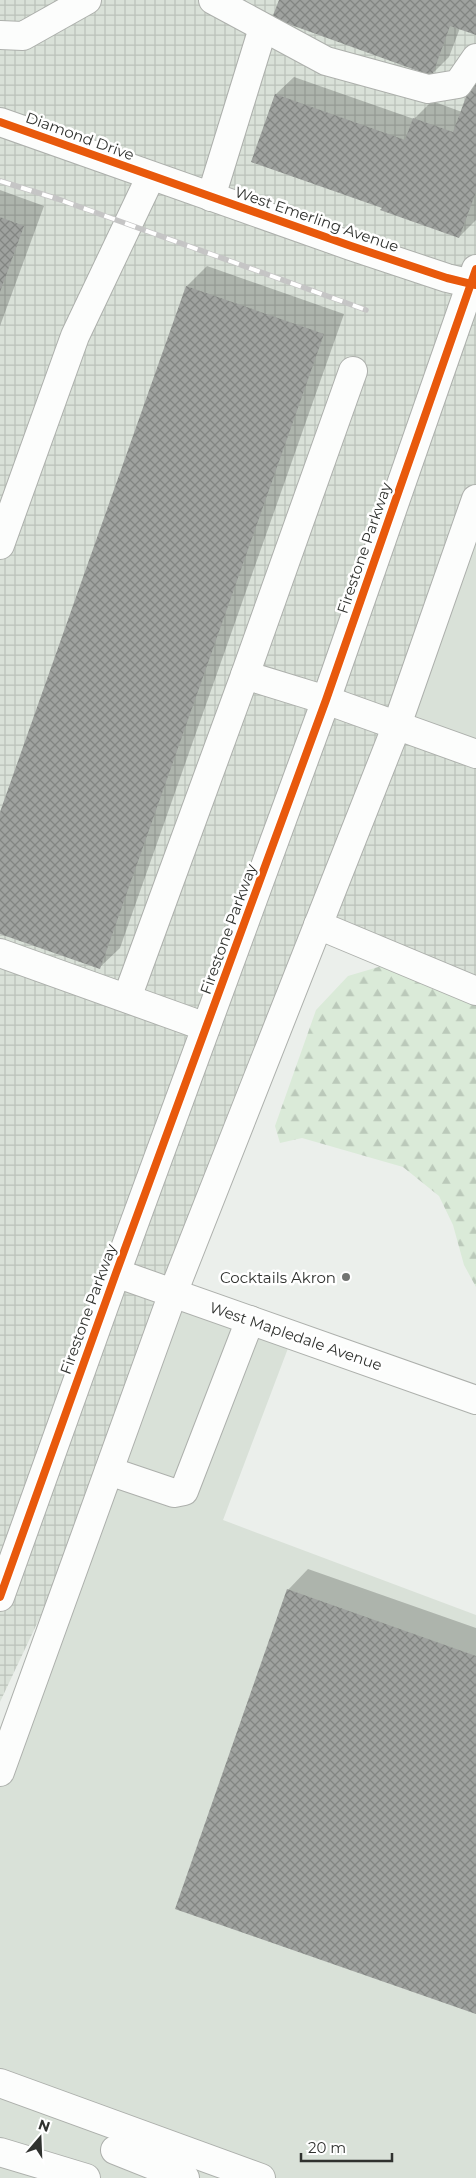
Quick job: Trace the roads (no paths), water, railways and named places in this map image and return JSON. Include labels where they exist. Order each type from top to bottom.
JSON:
[{"type":"street","points":[[0,35],[23,36],[88,0]]},
{"type":"street","points":[[213,0],[326,62],[428,89],[458,84],[476,58]]},
{"type":"street","points":[[211,197],[263,28]]},
{"type":"street","name":"Diamond Drive","points":[[0,122],[151,176]]},
{"type":"street","points":[[0,544],[75,336],[151,176]]},
{"type":"street","name":"West Emerling Avenue","points":[[151,176],[447,278],[474,279]]},
{"type":"street","name":"Firestone Parkway","points":[[0,1597],[116,1272],[326,700],[474,279]]},
{"type":"street","points":[[127,998],[353,371]]},
{"type":"street","points":[[0,1772],[173,1293],[397,725],[476,499]]},
{"type":"street","points":[[245,675],[326,700],[476,754]]},
{"type":"street","points":[[318,925],[476,991]]},
{"type":"street","points":[[0,953],[206,1027]]},
{"type":"street","name":"West Mapledale Avenue","points":[[116,1272],[476,1400]]},
{"type":"street","points":[[109,1471],[174,1493],[184,1491],[250,1320]]},
{"type":"street","points":[[0,2083],[121,2140],[186,2178]]},
{"type":"street","points":[[97,2178],[121,2140]]},
{"type":"street","points":[[121,2140],[261,2178]]},
{"type":"street","points":[[0,2152],[86,2178]]},
{"type":"railway","points":[[0,181],[58,199],[366,310]]},
{"type":"place","name":"Cocktails Akron","points":[[346,1277]]}]
